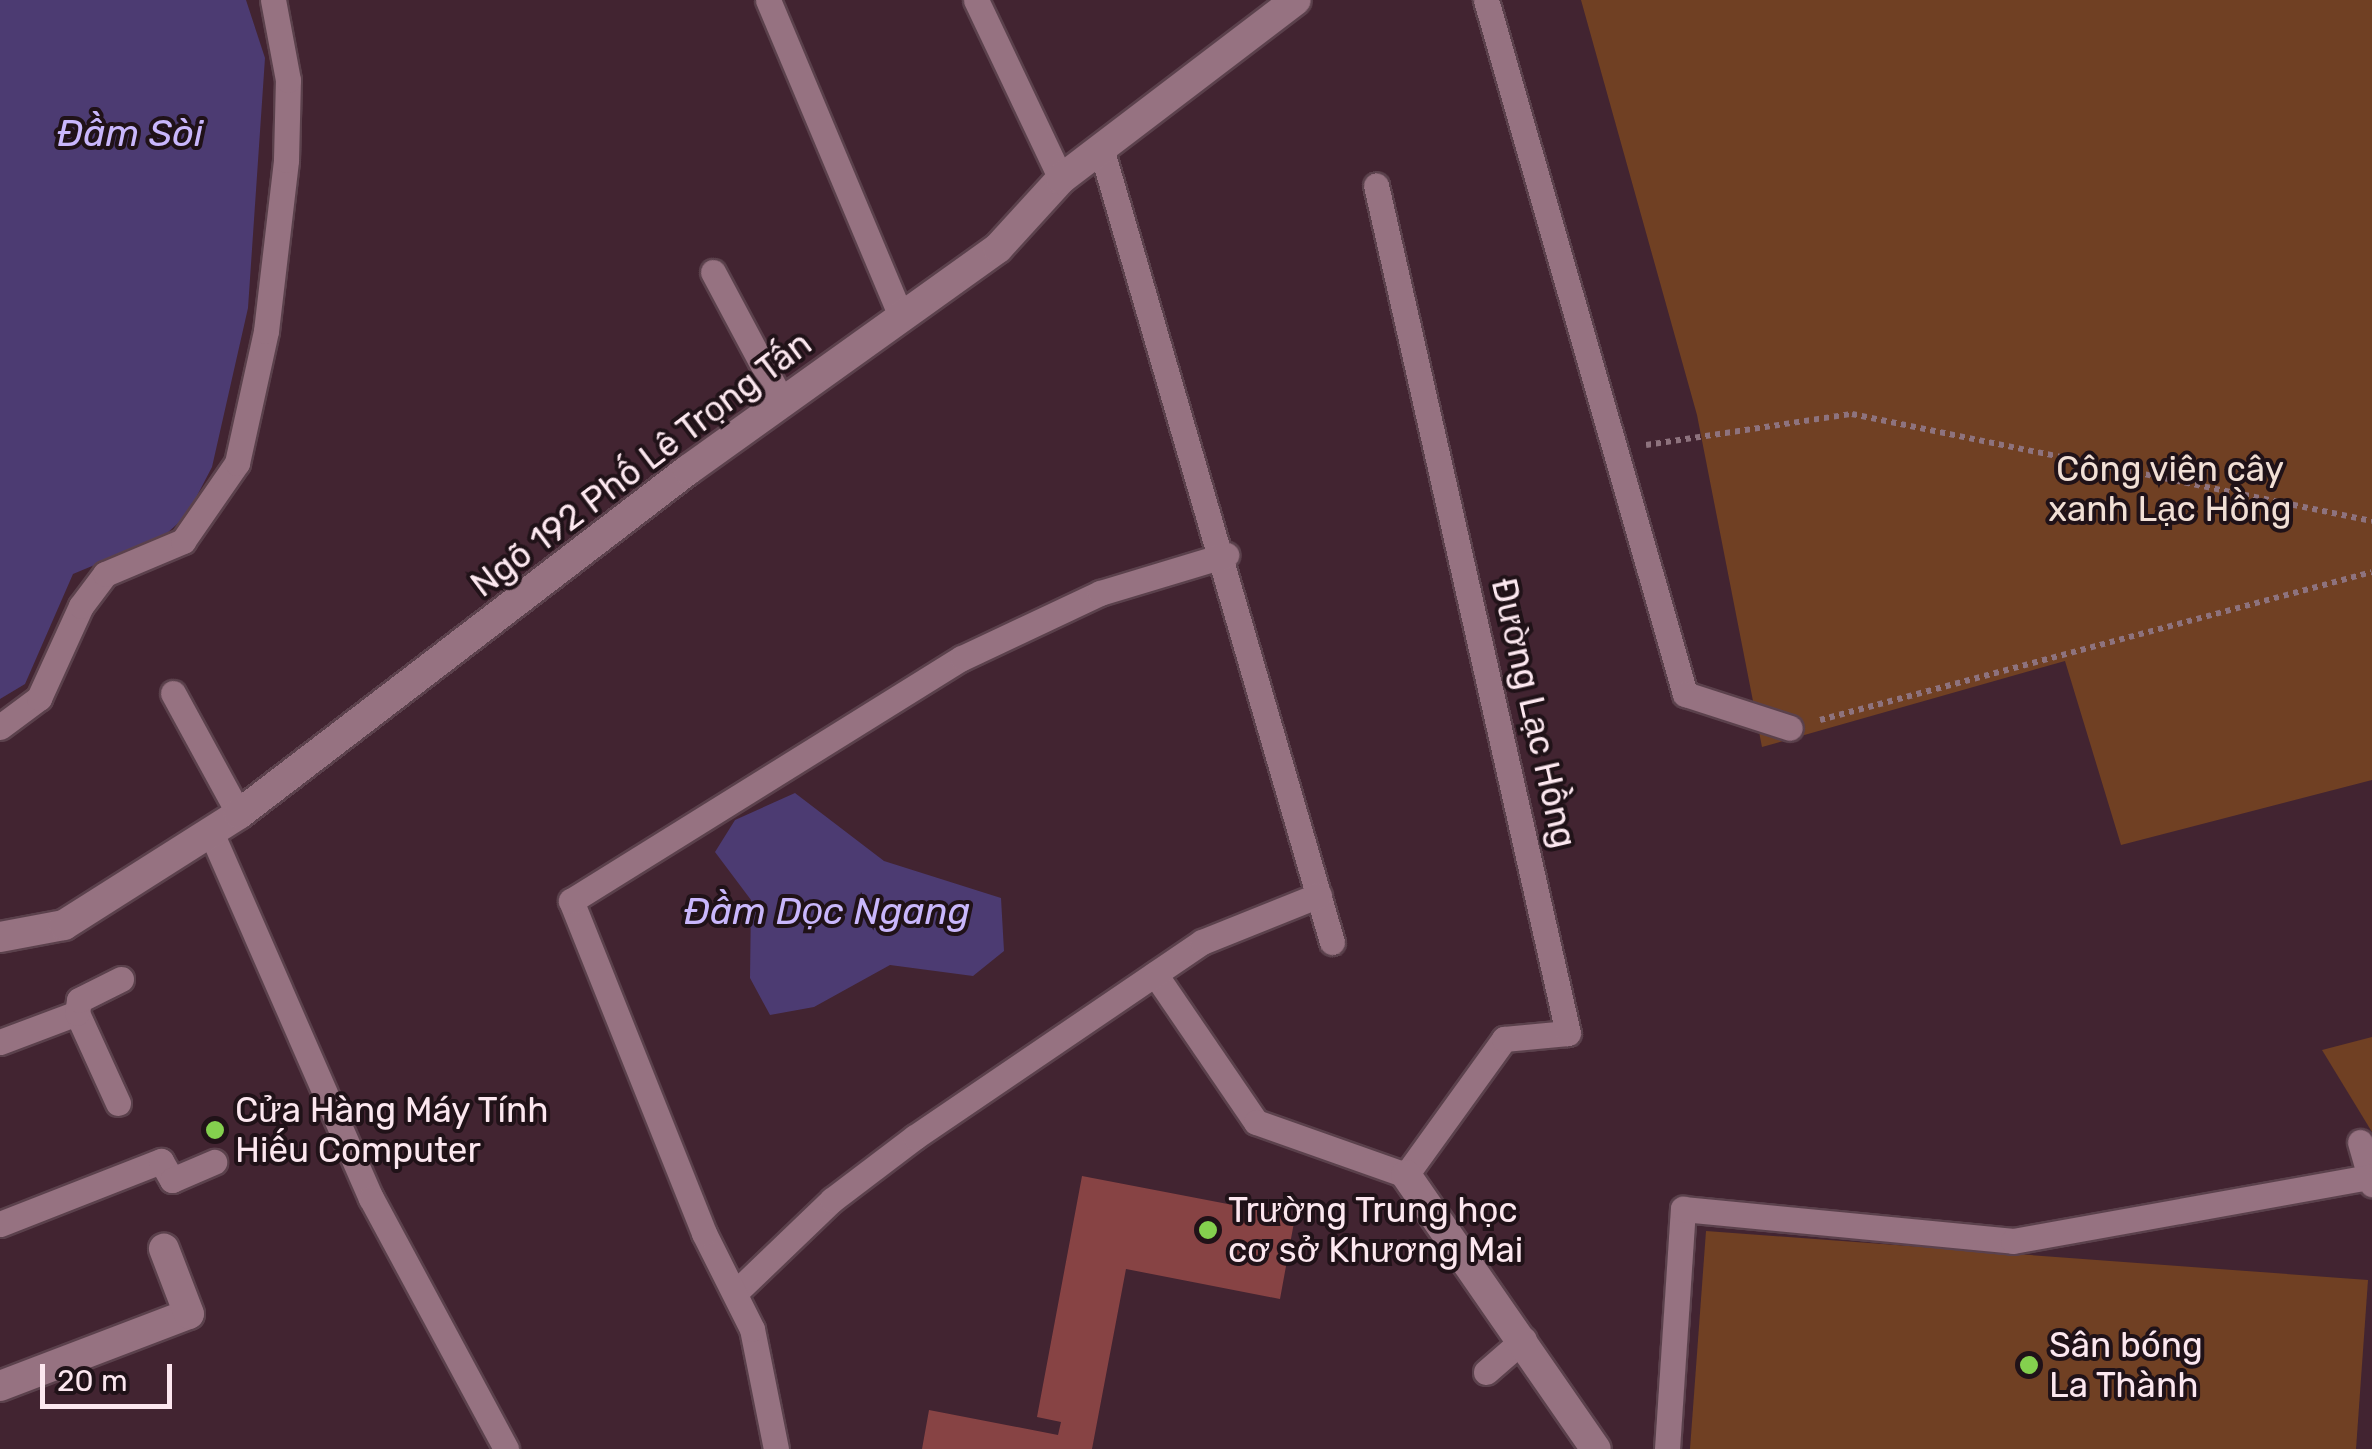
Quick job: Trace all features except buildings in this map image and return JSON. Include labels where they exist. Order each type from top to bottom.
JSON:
[{"type":"street","name":"Ngõ 192 Phố Lê Trọng Tấn","points":[[0,937],[64,925],[239,814],[782,400],[998,248],[1062,179],[1261,9],[1296,0]]},
{"type":"street","points":[[1406,1175],[1524,1339],[1596,1449]]},
{"type":"street","points":[[0,1386],[190,1314],[164,1249]]},
{"type":"lane","points":[[0,727],[39,698],[81,606],[105,574],[183,541],[236,463],[266,330],[286,160],[288,80],[273,0]]},
{"type":"lane","points":[[768,0],[901,316]]},
{"type":"lane","points":[[976,0],[1062,179]]},
{"type":"lane","points":[[1486,0],[1685,694],[1790,728]]},
{"type":"lane","points":[[1100,148],[1226,556],[1332,942]]},
{"type":"lane","name":"Đường Lạc Hồng","points":[[1376,185],[1568,1033],[1504,1040],[1406,1175]]},
{"type":"lane","points":[[713,272],[782,400]]},
{"type":"lane","points":[[776,1449],[737,1292],[704,1233],[571,901],[962,658],[1100,593],[1226,556]]},
{"type":"lane","points":[[173,693],[239,814]]},
{"type":"lane","points":[[210,830],[371,1198],[506,1449]]},
{"type":"lane","points":[[737,1292],[832,1200],[915,1137],[1202,942],[1319,894]]},
{"type":"lane","points":[[1155,974],[1256,1122],[1406,1175]]},
{"type":"lane","points":[[118,1103],[77,1012],[79,1000],[121,979]]},
{"type":"lane","points":[[0,1042],[77,1012]]},
{"type":"lane","points":[[1667,1449],[1683,1209],[2013,1241],[2371,1180],[2360,1142]]},
{"type":"lane","points":[[0,1224],[161,1161],[172,1180],[214,1162]]},
{"type":"lane","points":[[1486,1372],[1524,1339]]},
{"type":"path","points":[[1615,450],[1852,414],[2372,521]]},
{"type":"path","points":[[1790,728],[2372,572]]},
{"type":"green space","name":"Công viên cây xanh Lạc Hồng","points":[[1581,0],[2372,0],[2372,780],[2121,845],[2065,661],[1762,747],[1697,415]]},
{"type":"green space","points":[[2372,1037],[2372,1132],[2322,1050]]},
{"type":"green space","name":"Sân bóng La Thành","points":[[1706,1231],[2368,1280],[2356,1449],[1690,1449]]},
{"type":"water","name":"Đầm Sòi","points":[[0,0],[246,0],[265,58],[248,308],[212,467],[187,515],[164,536],[73,574],[25,684],[0,699]]},
{"type":"water","name":"Đầm Dọc Ngang","points":[[795,793],[884,861],[1001,898],[1004,951],[973,976],[890,965],[814,1007],[770,1015],[750,978],[751,900],[715,852],[735,820]]},
{"type":"place","name":"Cửa Hàng Máy Tính Hiếu Computer","points":[[215,1130]]},
{"type":"place","name":"Trường Trung học cơ sở Khương Mai","points":[[1208,1230]]},
{"type":"place","name":"Sân bóng La Thành","points":[[2029,1365]]}]
